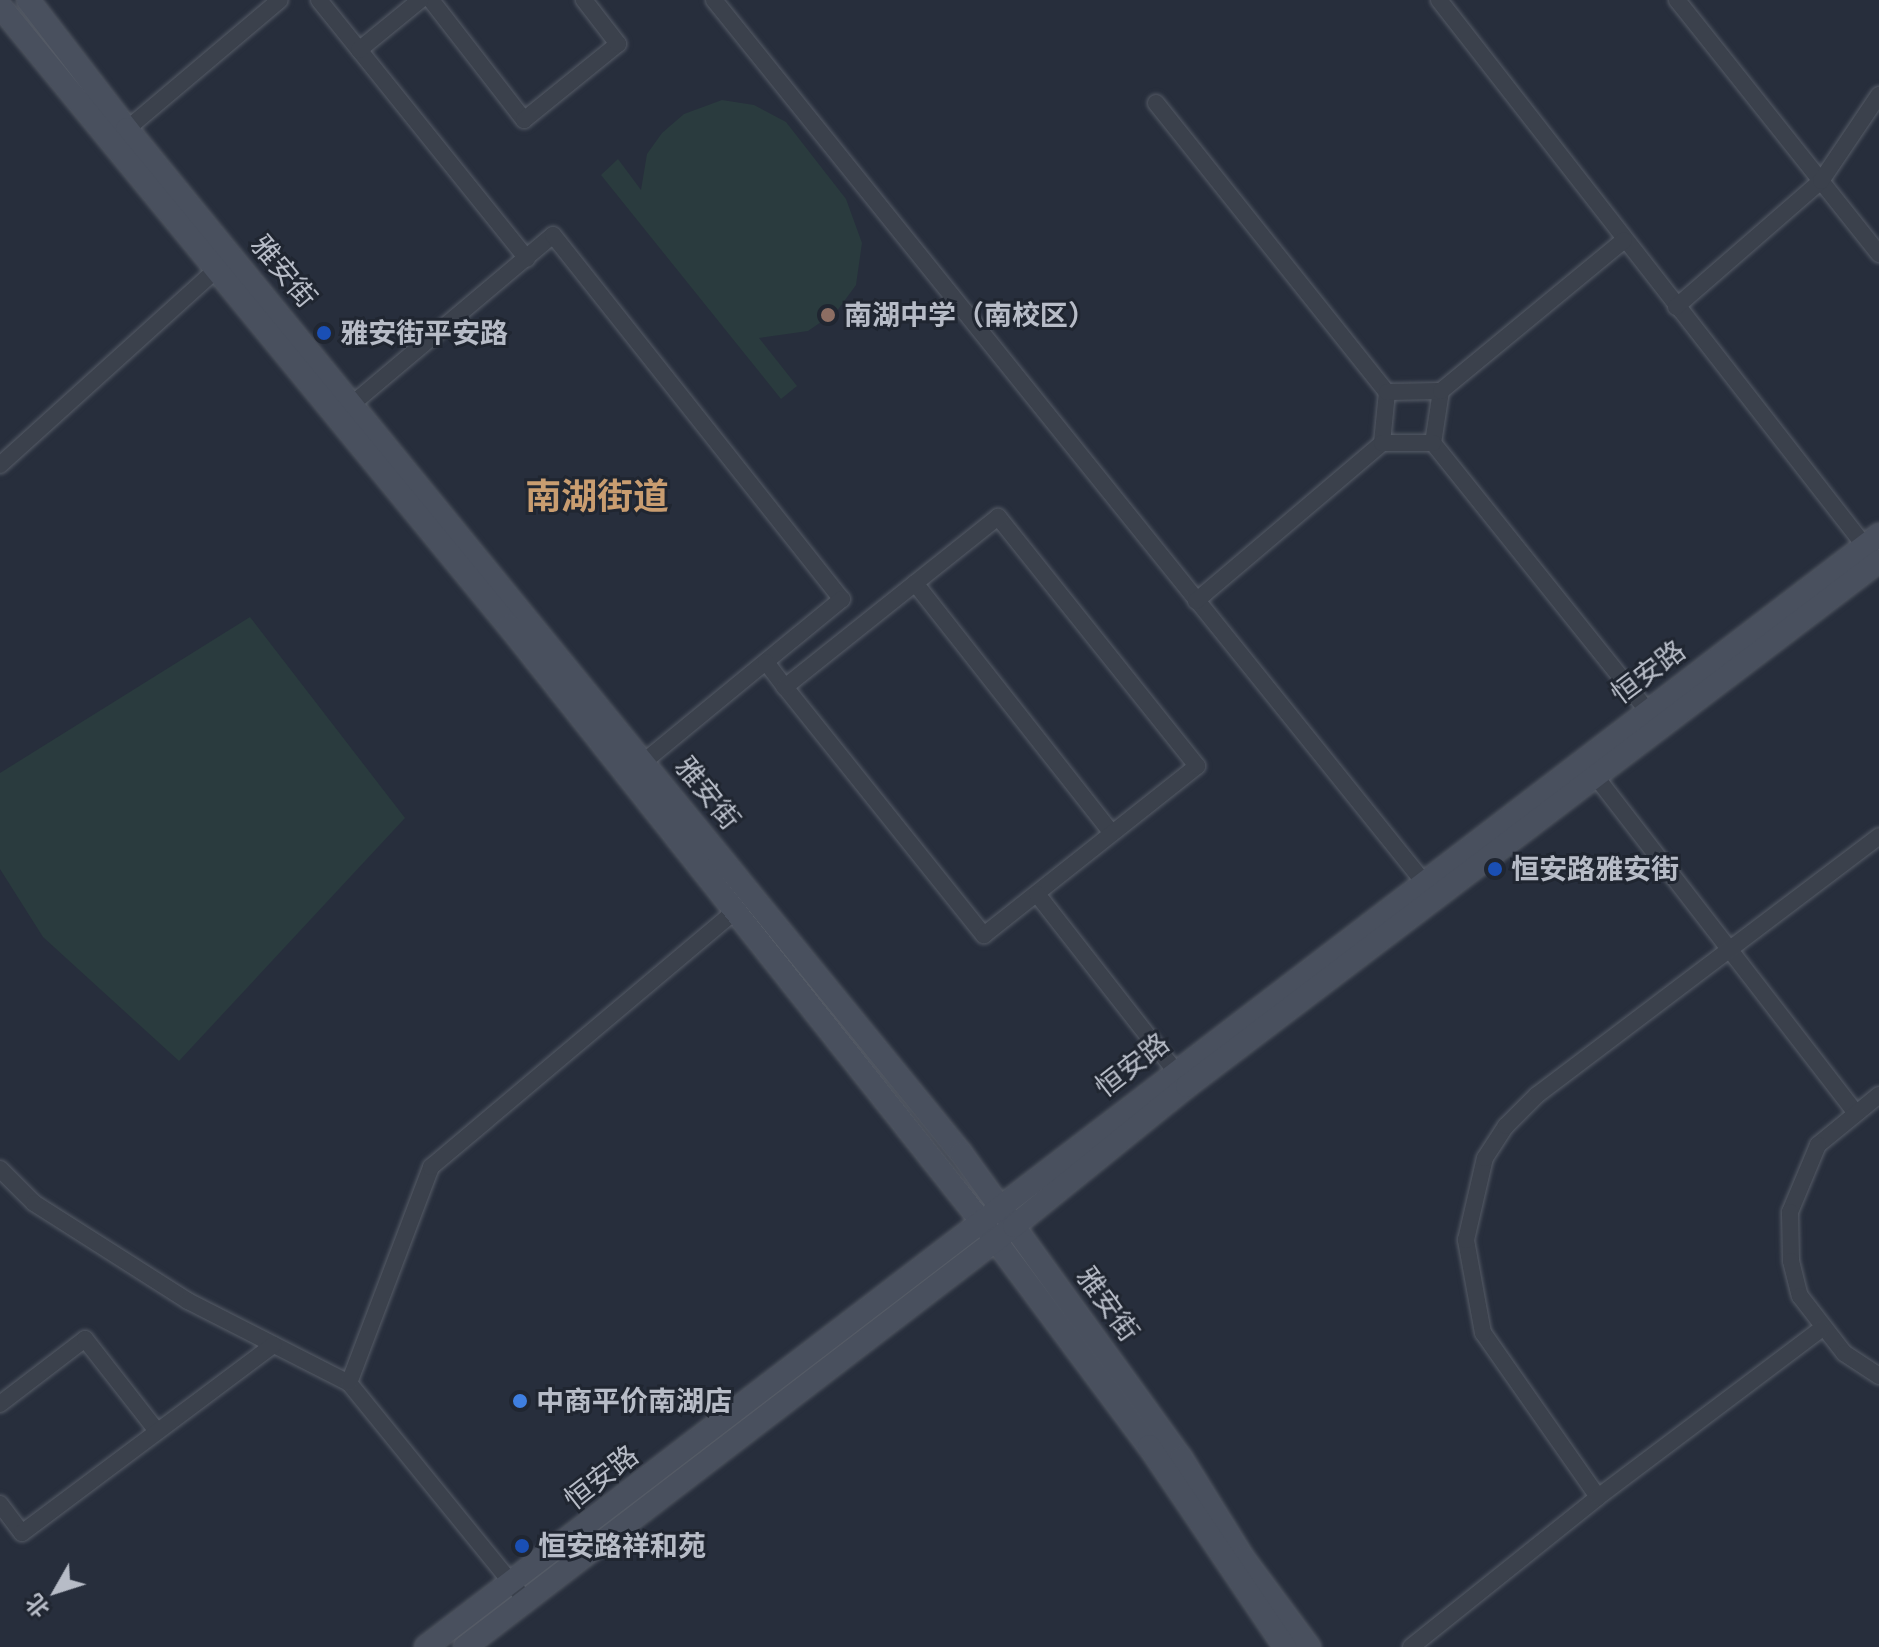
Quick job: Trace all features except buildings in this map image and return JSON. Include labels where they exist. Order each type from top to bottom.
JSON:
[{"type":"main road","name":"雅安街","points":[[28,0],[120,135],[218,268],[346,410],[625,776],[981,1221],[1149,1446],[1285,1647]]},
{"type":"main road","name":"雅安街","points":[[0,6],[120,135],[346,410],[644,761],[1000,1206],[1309,1647]]},
{"type":"main road","name":"恒安路","points":[[465,1647],[519,1593],[1000,1206],[1181,1078],[1875,551]]},
{"type":"main road","name":"恒安路","points":[[426,1647],[519,1593],[1014,1226],[1181,1078]]},
{"type":"street","points":[[120,135],[280,0]]},
{"type":"street","points":[[319,0],[527,259]]},
{"type":"street","points":[[359,50],[420,0]]},
{"type":"street","points":[[431,0],[524,120],[618,44],[584,0]]},
{"type":"street","points":[[714,0],[1429,889]]},
{"type":"street","points":[[1439,0],[1676,307],[1875,551]]},
{"type":"street","points":[[1677,0],[1879,254]]},
{"type":"street","points":[[1676,307],[1821,181],[1879,95]]},
{"type":"street","points":[[1156,103],[1387,392],[1382,443]]},
{"type":"street","points":[[346,410],[553,235],[842,599],[625,776]]},
{"type":"street","points":[[1387,392],[1441,391],[1624,240]]},
{"type":"street","points":[[0,465],[218,268]]},
{"type":"street","points":[[1441,391],[1433,443],[1654,718]]},
{"type":"street","points":[[1196,601],[1382,443],[1433,443]]},
{"type":"street","points":[[766,662],[785,687],[984,935],[1197,766],[998,517],[785,687]]},
{"type":"street","points":[[915,583],[1112,833]]},
{"type":"street","points":[[1589,768],[1856,1113]]},
{"type":"street","points":[[1598,1497],[1483,1333],[1466,1240],[1471,1202],[1485,1158],[1506,1126],[1537,1095],[1879,836]]},
{"type":"street","points":[[1037,894],[1181,1078]]},
{"type":"street","points":[[349,1383],[431,1167],[735,911]]},
{"type":"street","points":[[1879,1095],[1818,1145],[1790,1212],[1791,1261],[1800,1296],[1821,1329],[1879,1376]]},
{"type":"street","points":[[0,1169],[34,1203],[188,1301],[349,1383],[519,1593]]},
{"type":"street","points":[[1411,1647],[1598,1497],[1821,1329]]},
{"type":"street","points":[[0,1404],[85,1339],[157,1431]]},
{"type":"street","points":[[0,1504],[22,1533],[273,1345]]},
{"type":"shaded area","points":[[722,100],[754,105],[786,122],[846,199],[862,243],[856,285],[837,311],[808,331],[759,338],[797,386],[781,399],[601,175],[618,159],[641,190],[647,154],[662,133],[684,114]]},
{"type":"shaded area","points":[[250,617],[405,818],[179,1061],[43,937],[0,869],[0,773]]},
{"type":"place","name":"南湖中学（南校区）","points":[[828,315]]},
{"type":"place","name":"雅安街平安路","points":[[324,333]]},
{"type":"place","name":"恒安路雅安街","points":[[1495,869]]},
{"type":"place","name":"中商平价南湖店","points":[[520,1401]]},
{"type":"place","name":"恒安路祥和苑","points":[[522,1546]]},
{"type":"district","name":"南湖街道","points":[[597,496]]}]
